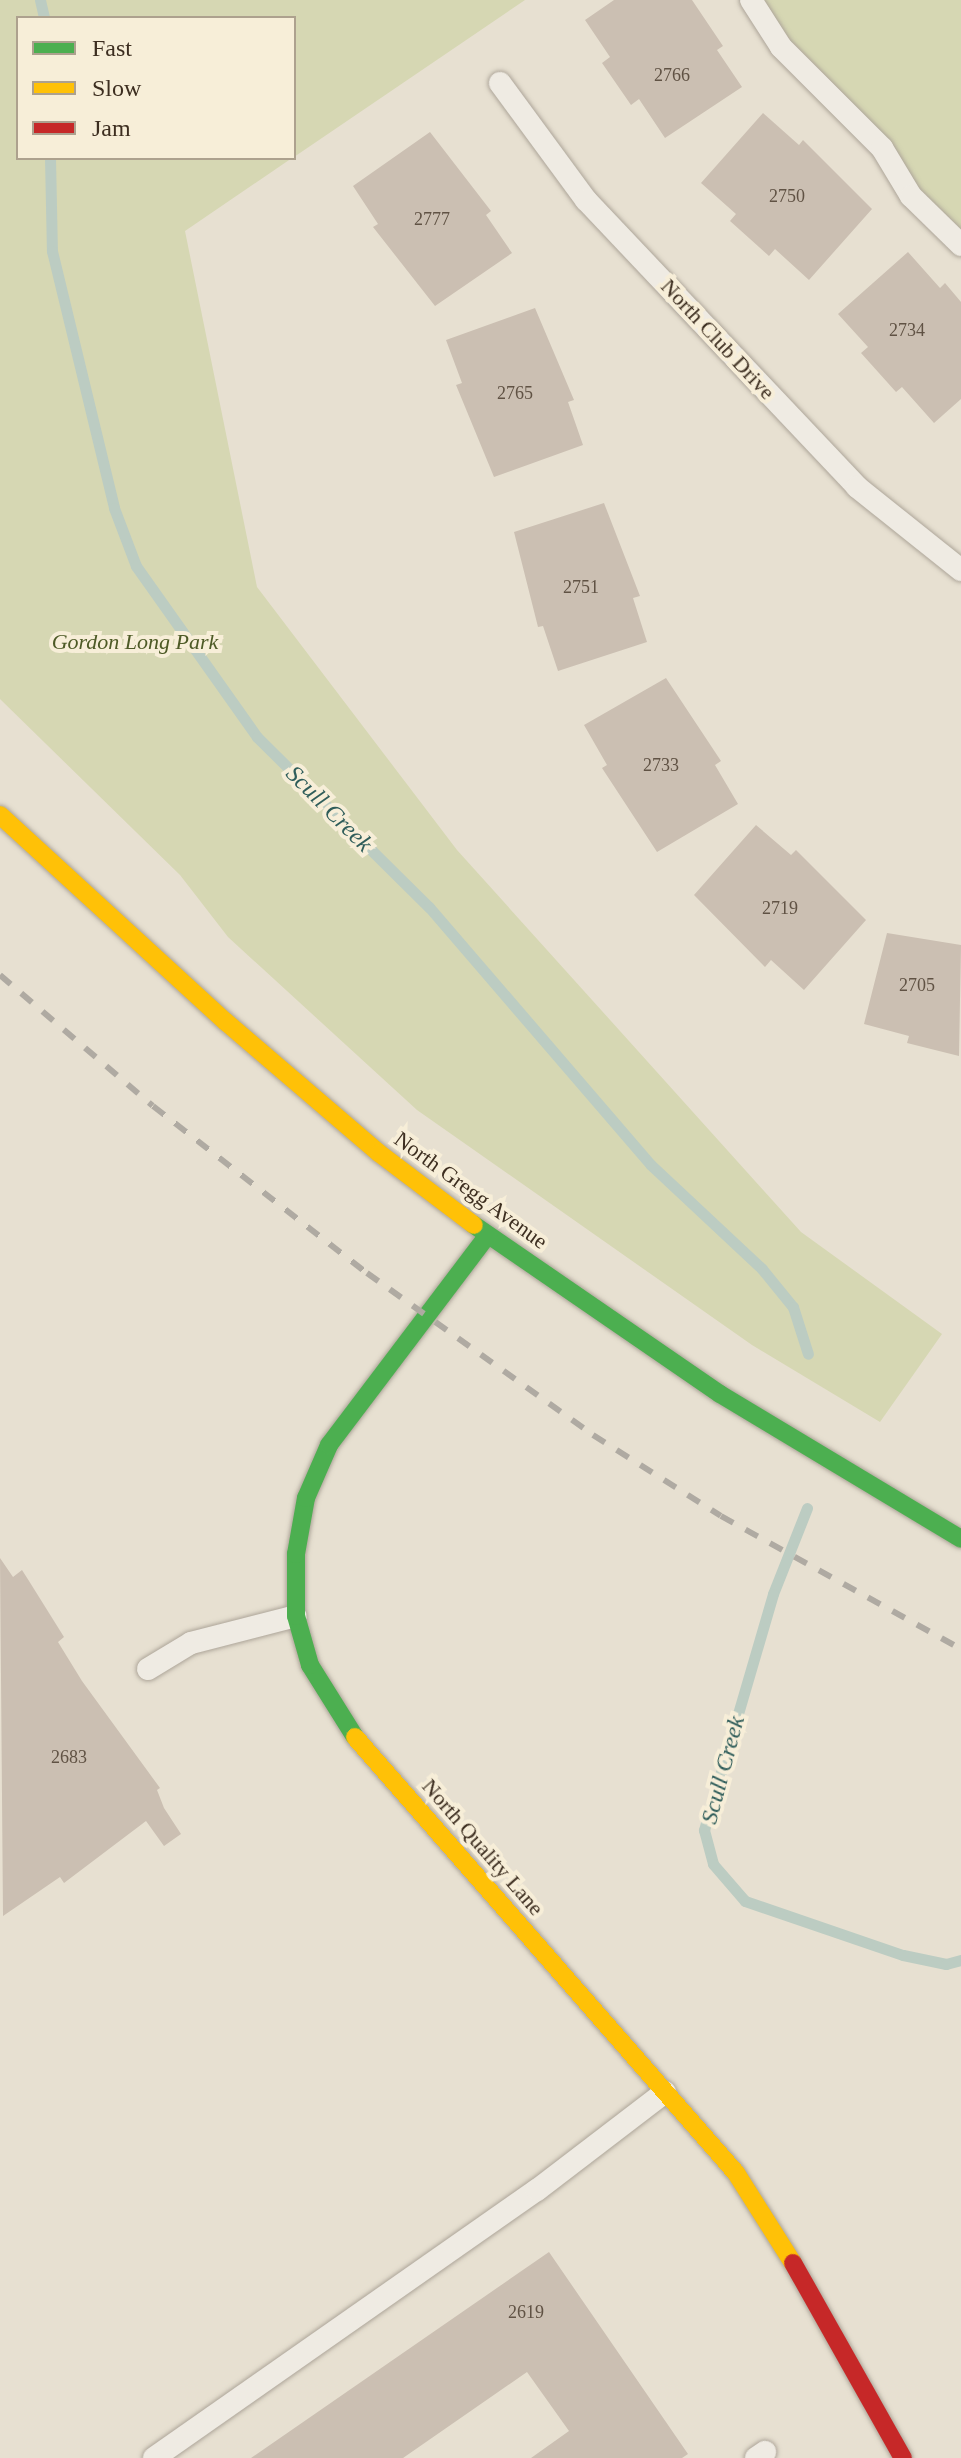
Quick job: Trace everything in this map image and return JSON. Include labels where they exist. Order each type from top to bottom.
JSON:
[{"type":"street","name":"North Gregg Avenue","points":[[0,815],[226,1022],[379,1153],[488,1235],[720,1394],[961,1539]]},
{"type":"street","name":"North Quality Lane","points":[[488,1235],[329,1445],[306,1498],[296,1554],[296,1616],[310,1665],[346,1727],[736,2173],[771,2223],[903,2458]]},
{"type":"lane","points":[[751,0],[781,47],[882,148],[911,196],[961,245]]},
{"type":"lane","name":"North Club Drive","points":[[500,83],[586,200],[836,465],[961,570]]},
{"type":"lane","points":[[148,1669],[191,1643],[296,1616]]},
{"type":"lane","points":[[154,2458],[537,2190],[665,2092]]},
{"type":"green space","name":"Gordon Long Park","points":[[0,0],[525,0],[296,156],[296,16],[16,16],[16,160],[289,160],[185,231],[257,587],[457,850],[801,1232],[942,1334],[880,1422],[752,1345],[417,1110],[228,937],[180,875],[0,699]]},
{"type":"green space","points":[[751,0],[961,0],[961,245]]},
{"type":"building","points":[[614,0],[692,0],[723,46],[717,50],[742,87],[665,138],[639,99],[631,105],[602,63],[610,57],[585,20]]},
{"type":"building","points":[[763,113],[799,145],[803,140],[872,209],[809,280],[775,249],[769,256],[730,221],[736,214],[701,183]]},
{"type":"building","points":[[430,132],[491,211],[486,215],[512,253],[435,306],[373,227],[378,224],[353,186]]},
{"type":"building","points":[[908,252],[940,288],[945,283],[961,302],[961,399],[934,423],[902,387],[896,392],[861,353],[868,347],[838,314]]},
{"type":"building","points":[[535,308],[574,400],[568,402],[583,445],[494,477],[456,385],[462,383],[446,340]]},
{"type":"building","points":[[604,503],[640,596],[633,598],[647,642],[558,671],[543,626],[538,627],[514,532]]},
{"type":"building","points":[[666,678],[721,761],[715,765],[738,804],[657,852],[602,768],[607,765],[584,725]]},
{"type":"building","points":[[756,825],[791,855],[796,850],[866,920],[804,990],[771,960],[765,967],[694,895]]},
{"type":"building","points":[[887,933],[961,945],[959,1056],[907,1043],[909,1036],[864,1024]]},
{"type":"building","points":[[0,1558],[13,1577],[22,1570],[64,1637],[58,1642],[82,1681],[160,1788],[157,1790],[164,1808],[181,1834],[164,1846],[146,1821],[64,1883],[60,1877],[3,1916]]},
{"type":"building","points":[[549,2252],[688,2454],[682,2458],[531,2458],[569,2431],[527,2372],[403,2458],[251,2458]]},
{"type":"waterway","name":"Scull Creek","points":[[40,0],[44,16]]},
{"type":"waterway","name":"Scull Creek","points":[[50,160],[52,251],[114,508],[136,566],[257,737],[429,907],[651,1165],[762,1269],[793,1307],[808,1354]]},
{"type":"waterway","name":"Scull Creek","points":[[807,1508],[773,1594],[704,1830],[713,1864],[745,1901],[903,1955],[946,1964],[961,1960]]},
{"type":"railway","points":[[0,975],[153,1106],[367,1273],[593,1435],[721,1516],[961,1649]]},
{"type":"traffic: fast","points":[[474,1225],[720,1394],[961,1539]]},
{"type":"traffic: fast","points":[[355,1737],[310,1665],[296,1616],[296,1554],[306,1498],[329,1445],[488,1235]]},
{"type":"traffic: slow","points":[[0,815],[226,1022],[379,1153],[474,1225]]},
{"type":"traffic: slow","points":[[355,1737],[736,2173],[793,2263]]},
{"type":"traffic: jam","points":[[793,2263],[903,2458]]}]
